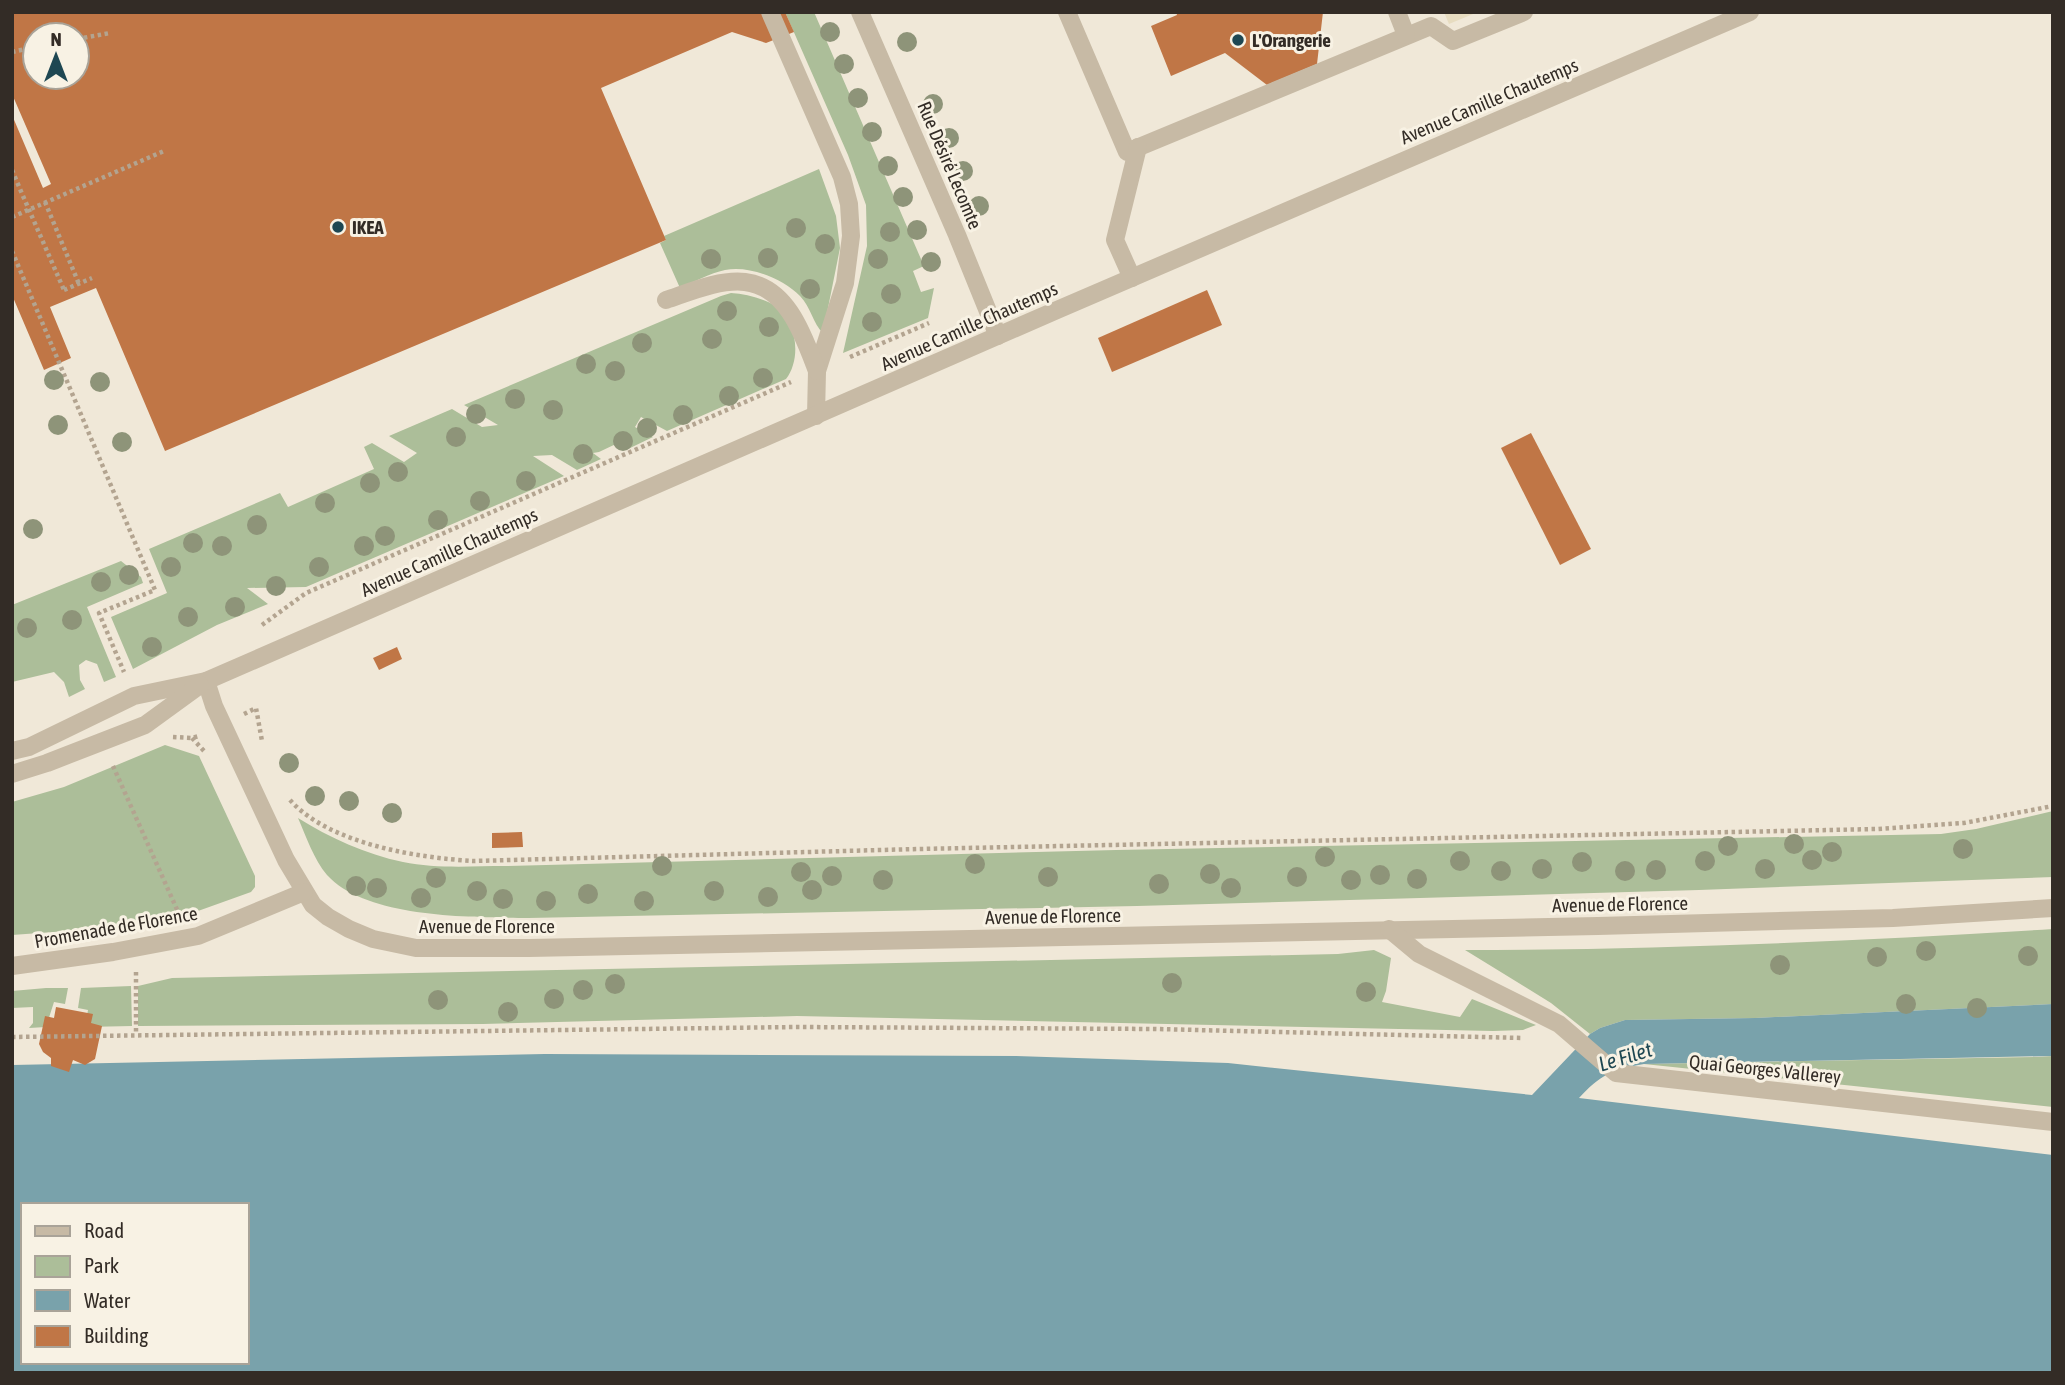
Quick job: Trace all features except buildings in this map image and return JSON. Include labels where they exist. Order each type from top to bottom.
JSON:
[{"type":"street","points":[[770,12],[842,177],[849,204],[851,236],[845,283],[817,371],[816,416]]},
{"type":"street","name":"Rue Désiré Lecomte","points":[[860,12],[998,336]]},
{"type":"street","points":[[1068,12],[1127,152],[1430,26],[1453,41],[1524,12]]},
{"type":"street","points":[[1397,12],[1406,35]]},
{"type":"street","name":"Avenue Camille Chautemps","points":[[12,751],[41,741],[134,696],[206,681],[1750,12]]},
{"type":"street","points":[[1132,278],[1115,240],[1138,148]]},
{"type":"street","points":[[666,300],[731,282],[747,282],[765,289],[785,304],[804,338],[817,371]]},
{"type":"street","name":"Avenue Camille Chautemps","points":[[12,774],[145,725],[206,681]]},
{"type":"street","name":"Avenue de Florence","points":[[206,681],[214,706],[274,835],[313,905],[349,929],[373,939],[416,948],[543,948],[1893,918],[2053,908]]},
{"type":"street","name":"Promenade de Florence","points":[[12,966],[113,952],[190,937],[304,892]]},
{"type":"street","name":"Quai Georges Vallerey","points":[[1389,929],[1419,954],[1559,1024],[1616,1073],[2053,1122]]},
{"type":"path","points":[[91,36],[110,33]]},
{"type":"path","points":[[12,217],[164,151]]},
{"type":"path","points":[[12,170],[64,290],[92,278]]},
{"type":"path","points":[[45,202],[79,284]]},
{"type":"path","points":[[12,251],[155,590],[99,613],[129,684]]},
{"type":"path","name":"Avenue Camille Chautemps","points":[[260,627],[306,593],[929,323]]},
{"type":"path","points":[[110,759],[190,937]]},
{"type":"path","points":[[291,801],[306,815],[365,842],[405,854],[440,860],[474,861],[1864,830],[1964,823],[2053,806]]},
{"type":"path","points":[[136,979],[136,1034]]},
{"type":"path","points":[[12,1037],[838,1027],[1156,1028],[1530,1038],[1559,1024]]},
{"type":"green space","points":[[785,12],[814,12],[924,266],[913,271],[921,292],[934,288],[928,318],[843,353],[867,246],[866,205],[848,155]]},
{"type":"green space","points":[[819,169],[836,216],[840,248],[823,333],[800,296],[785,284],[765,275],[745,270],[725,270],[680,288],[660,243],[666,240],[664,236]]},
{"type":"green space","points":[[731,293],[774,305],[788,320],[795,340],[795,350],[794,361],[786,379],[667,431],[641,417],[635,427],[653,437],[628,449],[618,443],[593,453],[601,459],[577,470],[552,455],[533,456],[564,476],[306,587],[247,588],[268,604],[217,625],[133,669],[111,617],[167,593],[149,549],[280,493],[288,507],[374,469],[364,447],[372,443],[404,462],[417,453],[389,436],[452,409],[482,427],[498,425],[464,405]]},
{"type":"green space","points":[[121,561],[141,577],[143,583],[87,607],[116,677],[104,682],[97,664],[86,660],[79,665],[80,680],[85,689],[69,697],[64,682],[54,672],[12,682],[12,605]]},
{"type":"green space","points":[[165,745],[199,756],[255,876],[255,887],[251,892],[198,911],[136,926],[12,935],[12,802],[64,787]]},
{"type":"green space","points":[[2053,811],[2053,877],[1137,906],[528,918],[422,913],[368,900],[345,889],[327,875],[314,855],[298,818],[375,855],[428,866],[467,867],[1116,850],[1941,834],[1976,829]]},
{"type":"green space","points":[[2053,929],[2053,1004],[1755,1018],[1625,1020],[1590,1034],[1551,1003],[1465,950],[1759,944]]},
{"type":"green space","points":[[1374,950],[1391,958],[1382,1002],[1460,1017],[1472,999],[1536,1025],[1523,1030],[1493,1031],[797,1016],[483,1024],[138,1026],[138,986],[172,978],[1338,954]]},
{"type":"green space","points":[[131,986],[132,1026],[85,1027],[88,1010],[78,1008],[81,988]]},
{"type":"green space","points":[[68,988],[65,1004],[54,1002],[46,1027],[29,1028],[33,1023],[33,1007],[12,1008],[12,991]]},
{"type":"green space","points":[[2053,1056],[2053,1107],[1644,1064],[2038,1057]]},
{"type":"shaded area","points":[[1444,12],[1478,12],[1449,24]]},
{"type":"water","name":"Le Filet","points":[[2053,1004],[2053,1056],[1644,1064],[1608,1074],[1579,1098],[2053,1155],[2053,1373],[12,1373],[12,1065],[545,1054],[1016,1056],[1228,1063],[1532,1095],[1590,1034],[1625,1020],[1755,1018]]},
{"type":"place","name":"L'Orangerie","points":[[1238,40]]},
{"type":"place","name":"IKEA","points":[[338,227]]}]
